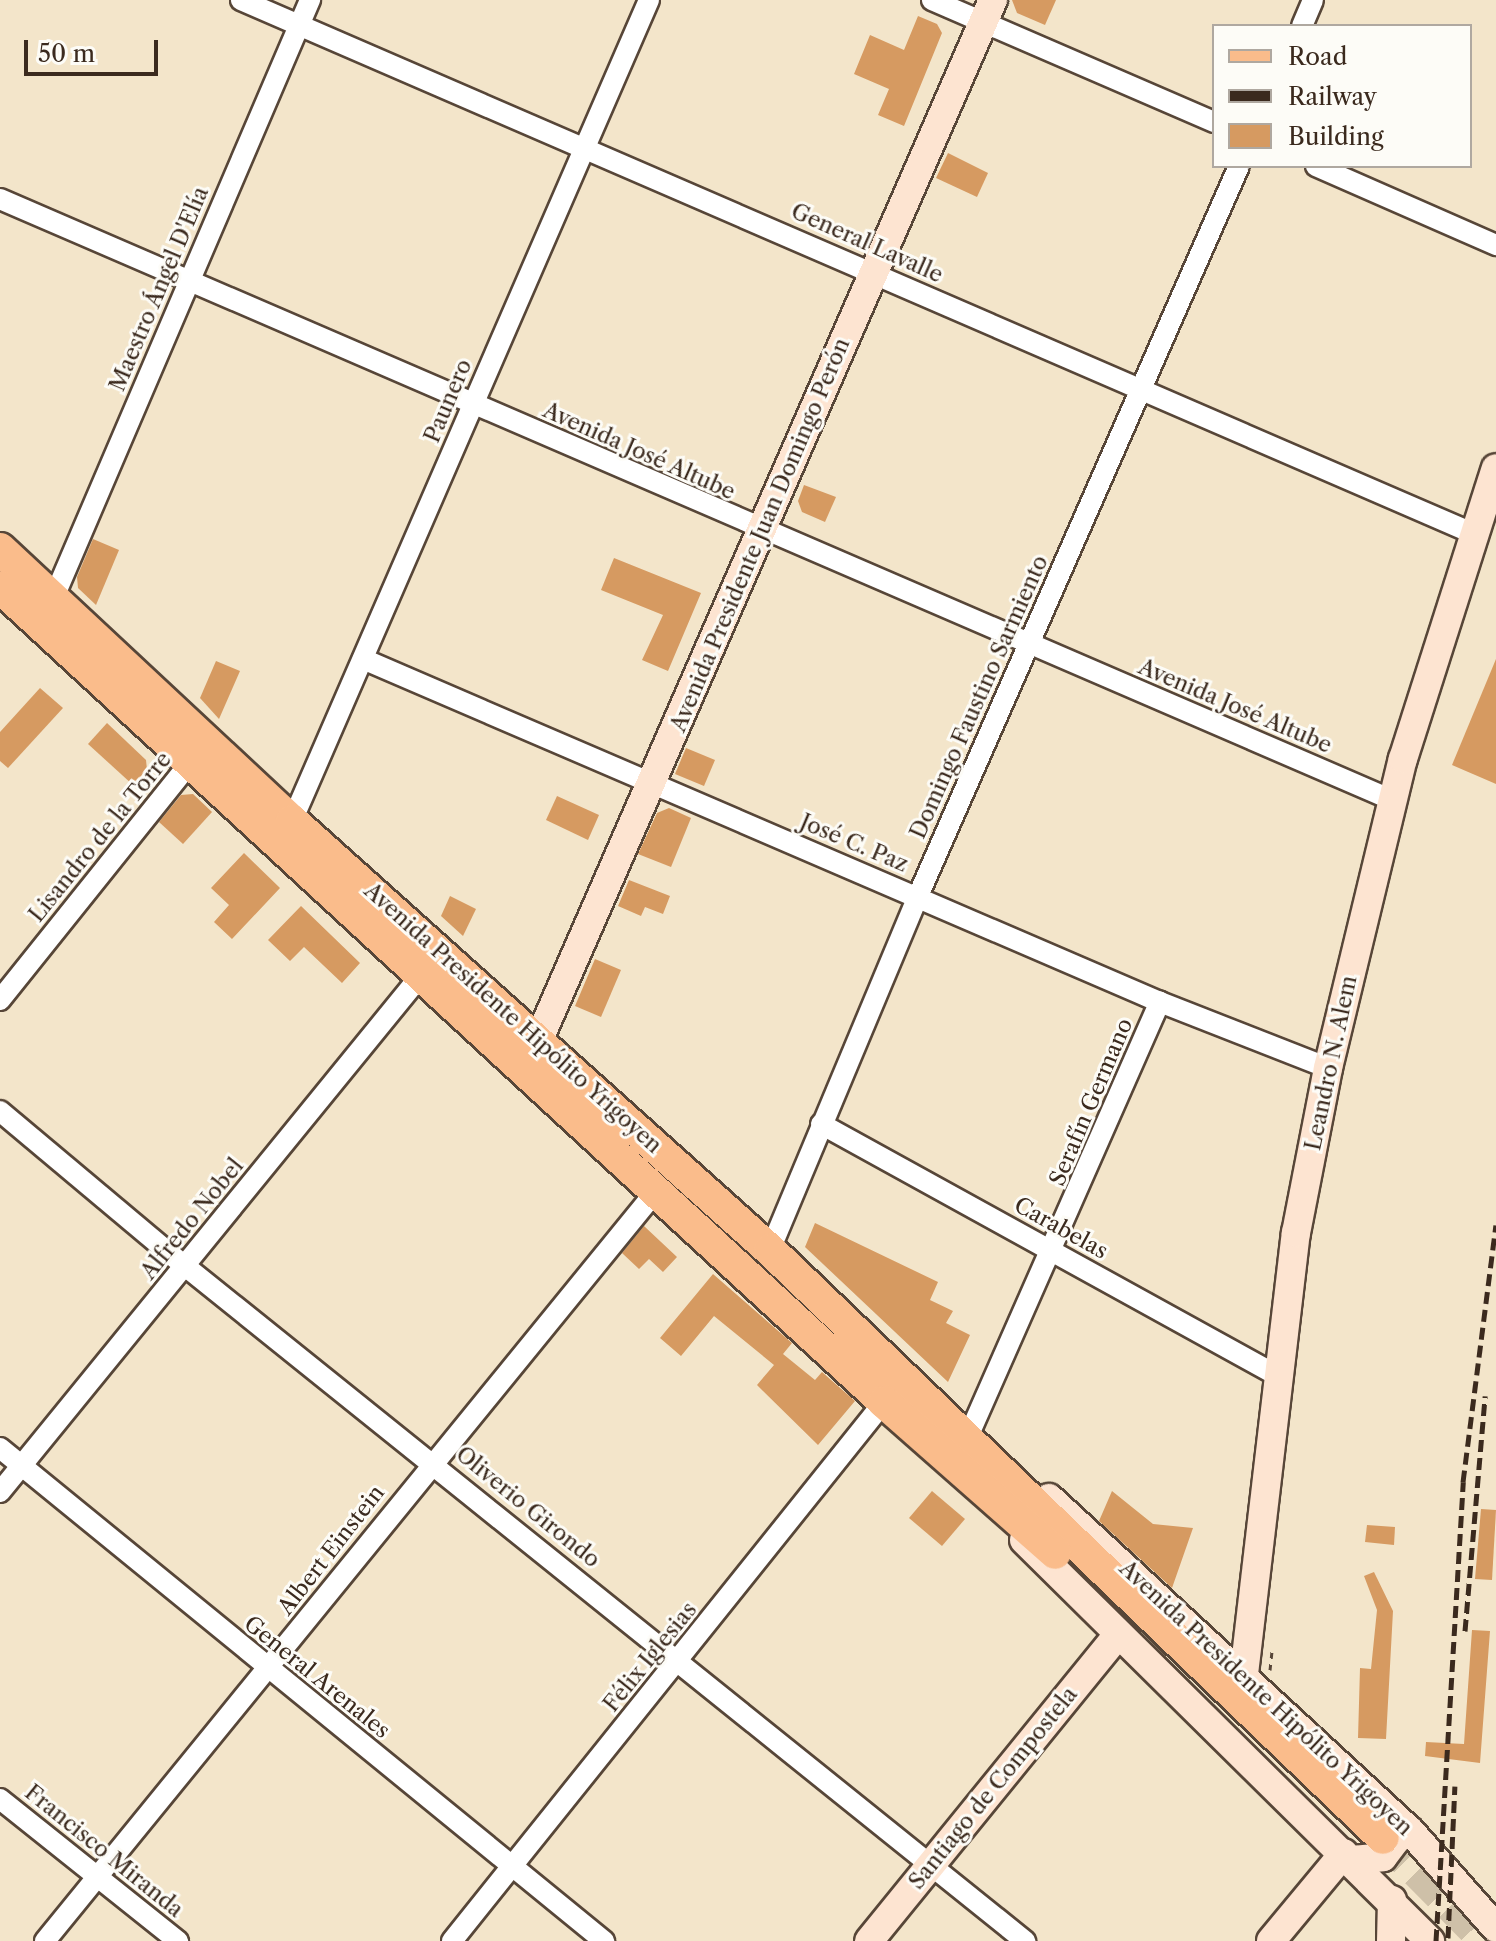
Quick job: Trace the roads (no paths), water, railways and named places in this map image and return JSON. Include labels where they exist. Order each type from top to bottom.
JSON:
[{"type":"main road","name":"Avenida Presidente Hipólito Yrigoyen","points":[[0,549],[54,597],[200,752],[421,975],[884,1402],[1012,1500],[1369,1844]]},
{"type":"main road","name":"Avenida Presidente Hipólito Yrigoyen","points":[[0,587],[200,752],[292,821],[539,1039],[770,1250],[967,1439],[1012,1500]]},
{"type":"street","name":"General Lavalle","points":[[241,0],[1472,533]]},
{"type":"street","name":"Maestro Ángel D'Elía","points":[[54,597],[310,0]]},
{"type":"street","name":"Paunero","points":[[292,821],[649,0]]},
{"type":"street","points":[[932,0],[988,11],[1212,121]]},
{"type":"street","points":[[1303,24],[1313,0]]},
{"type":"street","name":"Avenida Presidente Juan Domingo Perón","points":[[518,1065],[539,1039],[988,11]]},
{"type":"street","name":"Domingo Faustino Sarmiento","points":[[770,1250],[918,896],[1238,168]]},
{"type":"street","points":[[1321,168],[1496,245]]},
{"type":"street","name":"Avenida José Altube","points":[[0,199],[763,532],[1029,642],[1392,800]]},
{"type":"street","name":"Leandro N. Alem","points":[[1257,1677],[1278,1376],[1296,1233],[1328,1068],[1392,800],[1472,533],[1496,468]]},
{"type":"street","name":"José C. Paz","points":[[363,659],[1160,1002],[1328,1068]]},
{"type":"street","name":"Lisandro de la Torre","points":[[0,1000],[200,752]]},
{"type":"street","name":"Alfredo Nobel","points":[[0,1492],[421,975]]},
{"type":"street","name":"Serafín Germano","points":[[967,1439],[1054,1250],[1160,1002]]},
{"type":"street","name":"Oliverio Girondo","points":[[0,1111],[185,1266],[432,1460],[1025,1941]]},
{"type":"street","name":"Carabelas","points":[[821,1124],[1278,1376]]},
{"type":"street","name":"Albert Einstein","points":[[45,1941],[268,1668],[432,1460],[656,1191]]},
{"type":"street","name":"Félix Iglesias","points":[[452,1941],[884,1402]]},
{"type":"street","name":"General Arenales","points":[[0,1448],[604,1941]]},
{"type":"street","name":"Avenida Presidente Hipólito Yrigoyen","points":[[1430,1941],[1392,1900],[1369,1844],[1257,1677],[1044,1494],[1012,1500],[1027,1546],[1118,1635],[1369,1844],[1496,1927]]},
{"type":"street","name":"Santiago de Compostela","points":[[869,1941],[1118,1635]]},
{"type":"street","name":"Francisco Miranda","points":[[0,1799],[178,1941]]},
{"type":"street","points":[[1271,1941],[1369,1844]]},
{"type":"street","points":[[1391,1941],[1392,1900]]},
{"type":"street","points":[[1495,1941],[1496,1927]]},
{"type":"tunnel","points":[[1383,1838],[1485,1941]]},
{"type":"railway","points":[[1436,1941],[1463,1482],[1496,1225]]},
{"type":"railway","points":[[1465,1631],[1485,1396]]},
{"type":"railway","points":[[1448,1938],[1455,1786]]}]
